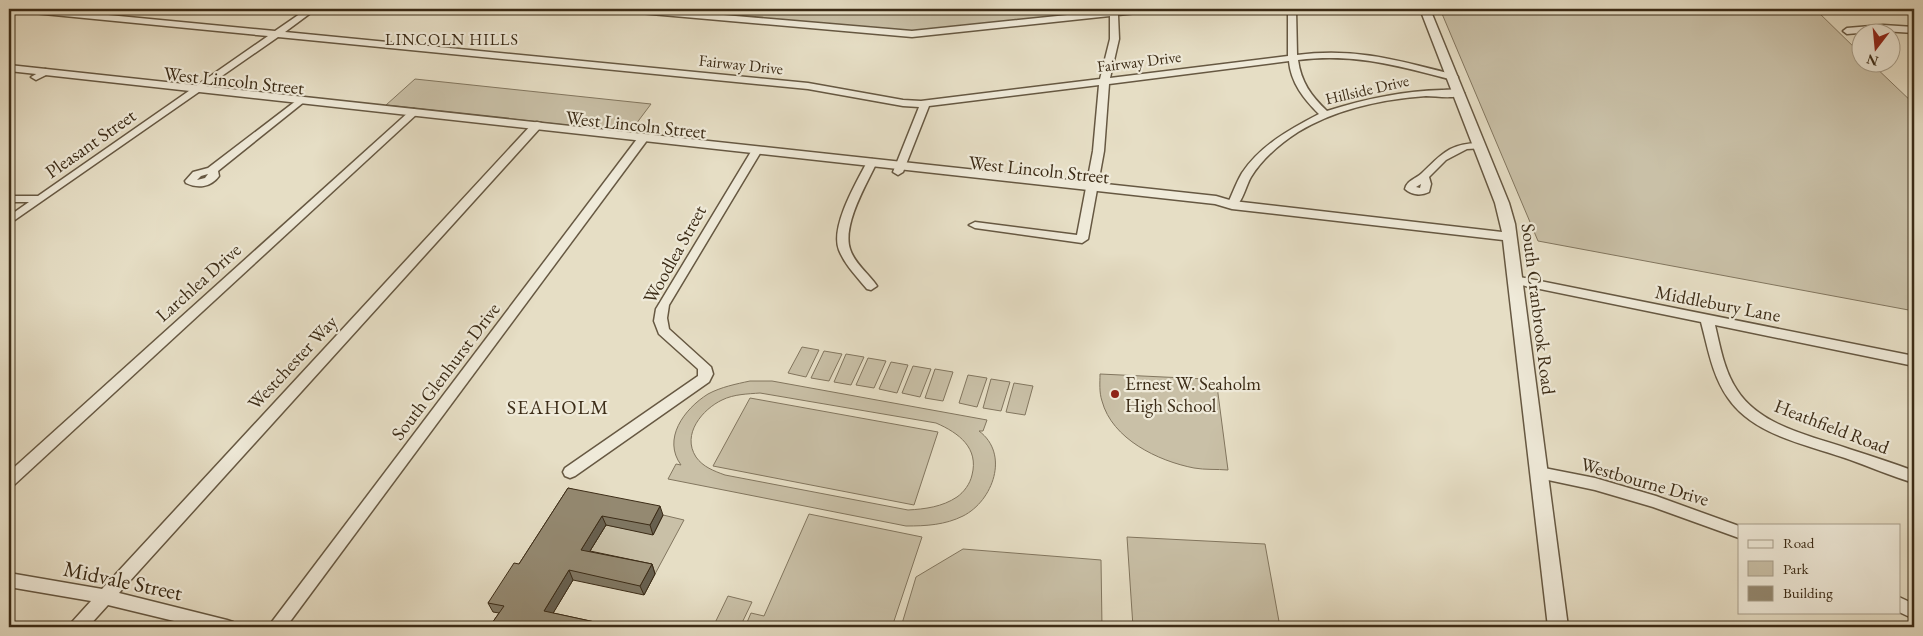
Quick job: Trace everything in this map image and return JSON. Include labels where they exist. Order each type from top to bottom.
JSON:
[{"type":"street","name":"Fairway Drive","points":[[23,9],[808,86],[903,103],[925,103],[1293,57],[1334,54],[1368,56],[1452,77]]},
{"type":"street","name":"Pleasant Street","points":[[9,220],[312,9]]},
{"type":"street","points":[[628,9],[912,34],[1147,9]]},
{"type":"street","points":[[1292,9],[1293,57],[1297,82],[1311,101],[1326,115]]},
{"type":"street","name":"South Cranbrook Road","points":[[1425,9],[1502,203],[1510,237],[1558,627]]},
{"type":"street","points":[[976,225],[1082,239],[1089,190],[1098,151],[1105,80],[1115,29],[1116,19],[1113,12]]},
{"type":"street","points":[[1847,31],[1883,28],[1914,30]]},
{"type":"street","name":"West Lincoln Street","points":[[9,68],[41,75]]},
{"type":"street","name":"West Lincoln Street","points":[[9,74],[41,75],[194,91],[1089,190],[1216,208],[1232,205],[1510,237]]},
{"type":"street","name":"Hillside Drive","points":[[1232,205],[1250,172],[1271,148],[1292,132],[1326,115],[1359,104],[1399,96],[1435,92],[1459,93]]},
{"type":"street","points":[[212,170],[297,103]]},
{"type":"street","points":[[900,169],[925,103]]},
{"type":"street","name":"Larchlea Drive","points":[[9,481],[411,115]]},
{"type":"street","name":"Westchester Way","points":[[78,627],[534,128]]},
{"type":"street","name":"South Glenhurst Drive","points":[[276,627],[641,140]]},
{"type":"street","points":[[1424,177],[1442,158],[1465,146],[1480,146]]},
{"type":"street","name":"Woodlea Street","points":[[570,472],[627,431],[700,383],[706,374],[704,367],[663,331],[659,323],[660,314],[663,305],[755,153]]},
{"type":"street","points":[[871,166],[846,222],[842,238],[845,251],[871,286]]},
{"type":"street","points":[[9,199],[39,199]]},
{"type":"street","name":"Middlebury Lane","points":[[1515,280],[1914,361]]},
{"type":"street","name":"Heathfield Road","points":[[1707,320],[1726,384],[1734,397],[1756,416],[1776,428],[1807,440],[1914,477]]},
{"type":"street","name":"Westbourne Drive","points":[[1538,473],[1595,484],[1656,502],[1738,532]]},
{"type":"street","name":"Midvale Street","points":[[9,580],[106,597],[227,627]]},
{"type":"street","points":[[1900,605],[1914,612]]},
{"type":"green space","points":[[614,9],[1152,9],[916,35]]},
{"type":"green space","points":[[1440,9],[1815,9],[1850,43],[1850,72],[1880,72],[1914,104],[1914,311],[1538,241]]},
{"type":"green space","points":[[415,79],[651,104],[630,132],[386,105]]},
{"type":"green space","points":[[802,347],[819,350],[806,377],[788,373]]},
{"type":"green space","points":[[824,351],[842,354],[829,381],[811,378]]},
{"type":"green space","points":[[846,354],[864,357],[851,385],[834,382]]},
{"type":"green space","points":[[868,358],[886,361],[874,388],[856,385]]},
{"type":"green space","points":[[891,362],[908,365],[897,393],[879,389]]},
{"type":"green space","points":[[913,366],[931,369],[920,397],[902,393]]},
{"type":"green space","points":[[935,369],[953,372],[943,401],[925,398]]},
{"type":"green space","points":[[1100,374],[1206,379],[1217,386],[1228,470],[1198,469],[1180,465],[1152,454],[1126,437],[1107,415],[1100,394]]},
{"type":"green space","points":[[968,375],[987,378],[977,407],[959,403]]},
{"type":"green space","points":[[991,379],[1010,382],[1001,411],[983,408]]},
{"type":"green space","points":[[750,381],[772,381],[987,420],[983,431],[979,431],[988,441],[994,452],[994,477],[989,489],[983,500],[963,516],[935,524],[906,526],[668,479],[676,464],[681,465],[674,445],[678,425],[684,416],[699,400],[708,394]],"holes":[[[760,393],[936,423],[959,437],[970,449],[973,457],[971,478],[968,485],[957,497],[933,507],[908,510],[725,475],[709,468],[696,457],[691,440],[696,423],[715,404],[731,397]]]},
{"type":"green space","points":[[1014,383],[1033,386],[1025,415],[1006,412]]},
{"type":"green space","points":[[750,398],[938,432],[914,505],[713,466]]},
{"type":"green space","points":[[809,514],[922,537],[892,627],[745,627],[751,613],[764,616]]},
{"type":"green space","points":[[663,515],[684,520],[655,574],[585,559],[606,525],[652,534]]},
{"type":"green space","points":[[1127,537],[1265,544],[1280,627],[1133,627]]},
{"type":"green space","points":[[963,549],[1101,560],[1102,627],[901,627],[916,577]]},
{"type":"green space","points":[[728,596],[752,602],[740,627],[713,627]]},
{"type":"building","points":[[568,488],[660,506],[650,525],[602,516],[581,550],[652,564],[640,586],[569,570],[544,611],[618,627],[490,626],[504,606],[488,603],[514,563],[519,564]]},
{"type":"place","name":"Ernest W. Seaholm High School","points":[[1115,394]]},
{"type":"district","name":"LINCOLN HILLS","points":[[452,39]]},
{"type":"district","name":"SEAHOLM","points":[[558,407]]}]
